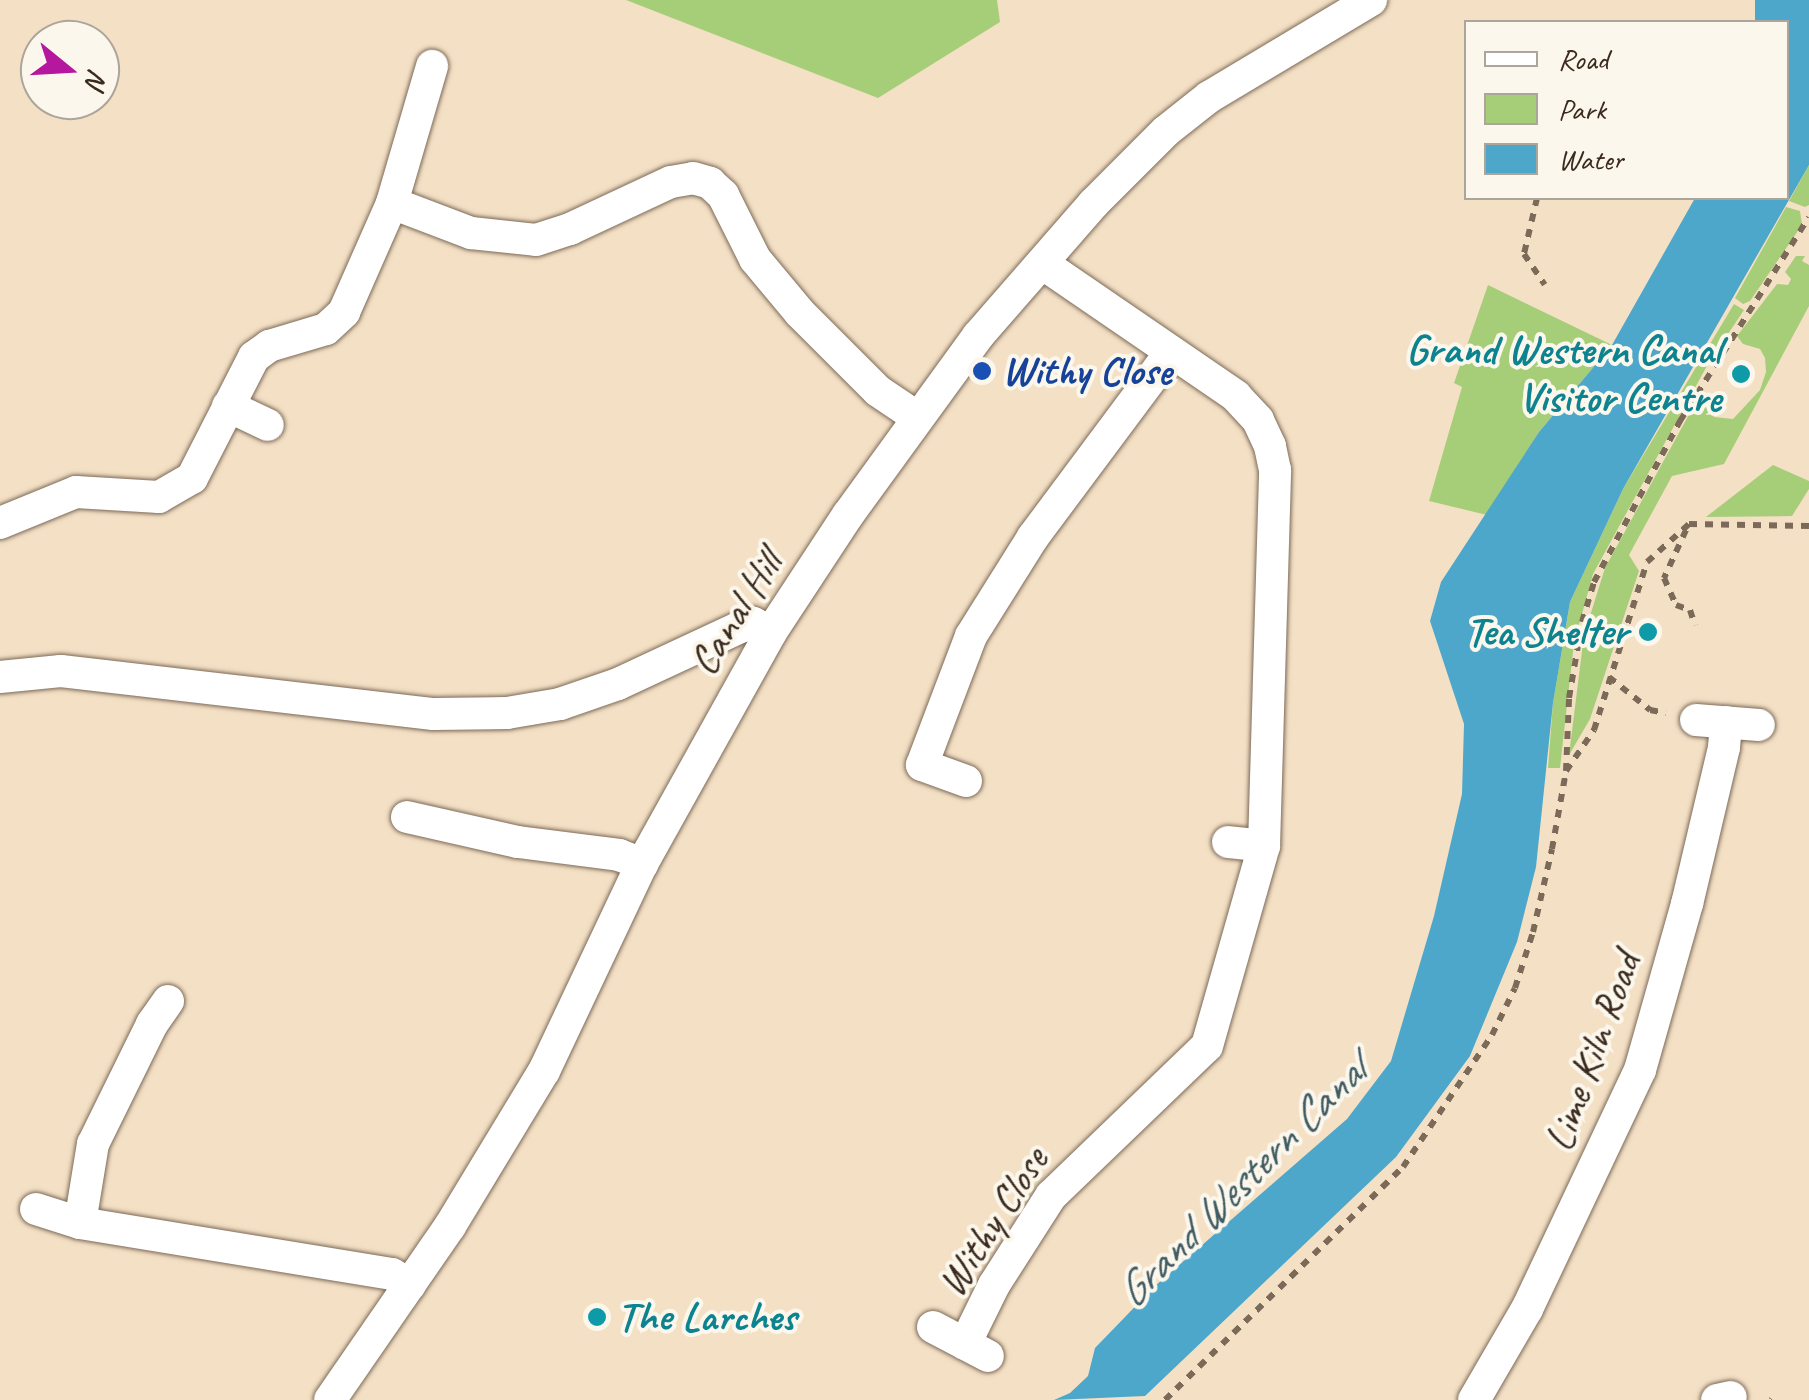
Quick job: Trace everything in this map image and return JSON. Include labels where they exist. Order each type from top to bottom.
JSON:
[{"type":"street","name":"Canal Hill","points":[[330,1400],[410,1286],[544,1072],[642,864],[771,632],[978,336],[1105,192],[1166,131],[1208,97],[1370,0]]},
{"type":"street","points":[[0,524],[76,492],[137,498],[177,489],[192,478],[254,358],[269,346],[326,329],[344,312],[392,203],[432,66]]},
{"type":"street","points":[[392,203],[471,233],[536,240],[570,230],[671,182],[693,178],[710,183],[723,195],[755,258],[800,313],[878,391],[918,418]]},
{"type":"street","name":"Withy Close","points":[[933,1327],[977,1350],[994,1285],[1051,1196],[1207,1046],[1264,846],[1275,470],[1258,420],[1236,396],[1042,264]]},
{"type":"street","points":[[966,780],[922,765],[971,636],[1033,537],[1170,353]]},
{"type":"street","points":[[228,406],[268,425]]},
{"type":"street","points":[[0,677],[61,671],[434,714],[507,712],[560,704],[618,684],[752,623],[771,632]]},
{"type":"street","points":[[1711,721],[1759,725]]},
{"type":"street","name":"Lime Kiln Road","points":[[1484,1397],[1640,1070],[1687,904],[1724,747],[1711,721]]},
{"type":"street","points":[[407,816],[518,842],[619,855],[642,864]]},
{"type":"street","points":[[1228,842],[1264,846]]},
{"type":"street","points":[[80,1223],[94,1144],[152,1024],[168,1001]]},
{"type":"street","points":[[36,1209],[80,1223],[392,1274],[410,1286]]},
{"type":"path","points":[[1537,200],[1524,254],[1545,286]]},
{"type":"path","points":[[1164,1400],[1403,1167],[1466,1080],[1515,988],[1534,932],[1566,771],[1569,698],[1582,622],[1600,568],[1680,420],[1809,217]]},
{"type":"path","points":[[1566,771],[1594,730],[1647,562],[1689,524],[1809,526]]},
{"type":"path","points":[[1689,524],[1664,578],[1676,606],[1690,610],[1695,625]]},
{"type":"path","points":[[1608,677],[1650,710],[1711,721]]},
{"type":"green space","points":[[626,0],[997,0],[1000,22],[878,98]]},
{"type":"green space","points":[[1809,165],[1809,205],[1805,207],[1789,201]]},
{"type":"green space","points":[[1786,207],[1800,211],[1802,225],[1750,301],[1743,304],[1735,298]]},
{"type":"green space","points":[[1796,256],[1805,256],[1802,261],[1809,265],[1809,306],[1724,464],[1672,476],[1629,555],[1639,571],[1590,719],[1569,755],[1584,635],[1605,568],[1698,398],[1714,417],[1733,419],[1760,390],[1766,372],[1765,358],[1760,349],[1743,344],[1737,336],[1777,284],[1788,285],[1791,279],[1785,272]]},
{"type":"green space","points":[[1488,285],[1612,345],[1539,432],[1487,515],[1429,501],[1462,387],[1454,383]]},
{"type":"green space","points":[[1734,304],[1744,310],[1708,364],[1593,574],[1574,643],[1560,768],[1548,768],[1553,703],[1570,602],[1623,489]]},
{"type":"green space","points":[[1773,465],[1809,481],[1809,489],[1792,516],[1706,517]]},
{"type":"water","points":[[1755,0],[1809,0],[1809,165],[1789,200],[1789,20],[1755,20]]},
{"type":"water","points":[[1694,200],[1789,200],[1623,489],[1570,602],[1553,703],[1536,867],[1517,942],[1470,1056],[1396,1157],[1145,1396],[1054,1400],[1070,1393],[1088,1376],[1095,1348],[1155,1286],[1347,1119],[1391,1061],[1434,916],[1462,794],[1464,724],[1430,621],[1441,582],[1539,432],[1612,345]]},
{"type":"place","name":"Withy Close","points":[[982,371]]},
{"type":"place","name":"Grand Western Canal Visitor Centre","points":[[1741,374]]},
{"type":"place","name":"Tea Shelter","points":[[1648,632]]},
{"type":"place","name":"The Larches","points":[[597,1317]]},
{"type":"water label","name":"Grand Western Canal","points":[[1241,1182]]}]
